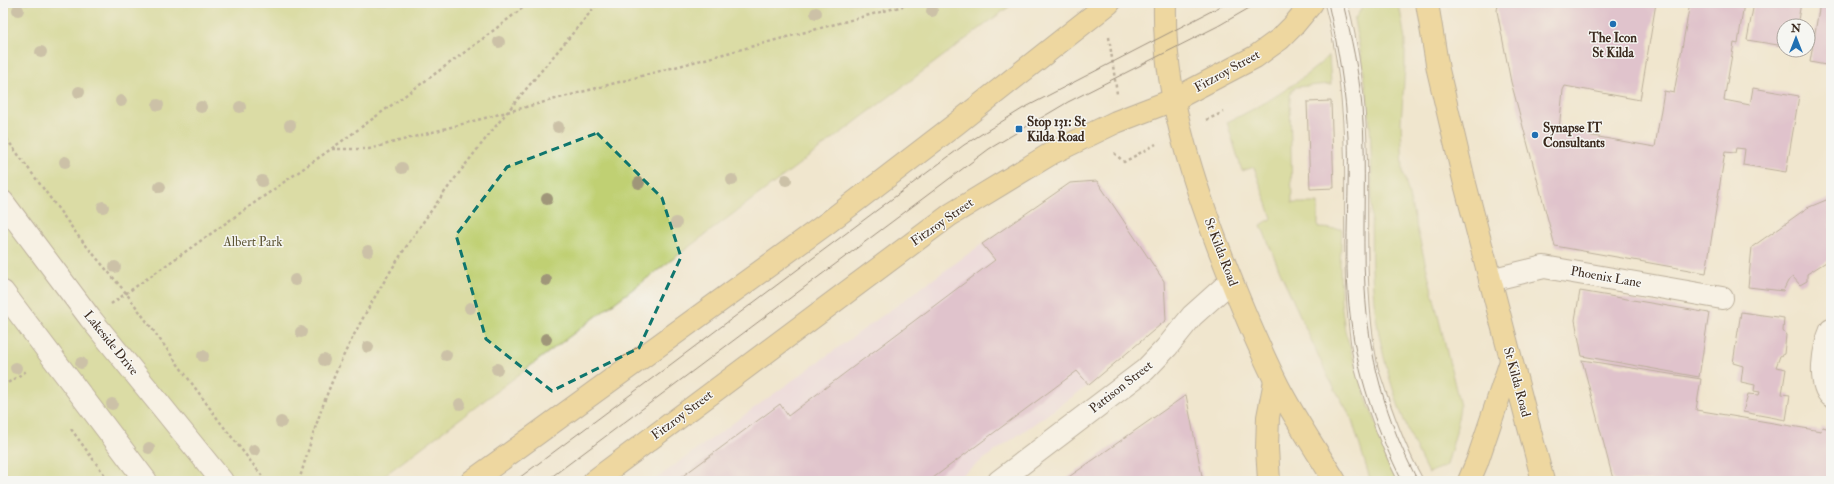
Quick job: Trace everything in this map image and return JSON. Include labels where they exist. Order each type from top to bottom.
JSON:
[{"type":"main road","points":[[472,481],[826,224],[1109,3]]},
{"type":"main road","name":"St Kilda Road","points":[[1166,3],[1165,35],[1173,100],[1200,197],[1231,281],[1275,381],[1335,481]]},
{"type":"main road","name":"Fitzroy Street","points":[[594,481],[950,215],[1052,153],[1116,122],[1173,100],[1231,71],[1267,49],[1294,26],[1312,3]]},
{"type":"main road","name":"St Kilda Road","points":[[1427,3],[1438,70],[1449,116],[1543,481]]},
{"type":"main road","points":[[1469,481],[1477,462],[1511,361]]},
{"type":"main road","points":[[1269,481],[1267,448],[1268,417],[1275,381]]},
{"type":"street","points":[[1336,3],[1348,49],[1352,89],[1356,160],[1358,307],[1366,367],[1381,413],[1402,464],[1411,481]]},
{"type":"street","name":"Lakeside Drive","points":[[3,202],[90,318],[222,481]]},
{"type":"street","name":"Phoenix Lane","points":[[1490,280],[1544,266],[1722,298]]},
{"type":"street","name":"Pattison Street","points":[[999,481],[1145,370],[1167,347],[1192,316],[1231,281]]},
{"type":"street","points":[[3,292],[146,481]]},
{"type":"street","points":[[1831,330],[1825,352],[1824,365],[1825,389],[1831,396]]},
{"type":"path","points":[[112,303],[331,149],[472,47],[529,3]]},
{"type":"path","points":[[298,481],[321,408],[341,362],[363,318],[409,241],[507,112],[598,3]]},
{"type":"path","points":[[331,149],[369,149],[914,3]]},
{"type":"path","points":[[1109,36],[1117,90]]},
{"type":"path","points":[[3,134],[79,237],[126,293],[220,422],[266,481]]},
{"type":"path","points":[[1116,145],[1114,153],[1124,162],[1133,156]]},
{"type":"path","points":[[3,386],[32,367]]},
{"type":"highlighted area","points":[[597,133],[662,198],[681,257],[639,348],[552,391],[486,339],[456,235],[507,167]]},
{"type":"shaded area","points":[[982,244],[1089,385],[953,481],[653,481]]},
{"type":"green space","name":"Albert Park","points":[[3,3],[1014,3],[377,481],[3,481]]},
{"type":"green space","points":[[1365,3],[1399,3],[1405,40],[1405,68],[1401,122],[1403,171],[1460,406],[1456,432],[1447,465],[1428,473],[1400,411],[1381,346],[1377,324],[1372,263],[1369,116],[1366,84],[1354,20]]},
{"type":"green space","points":[[1329,56],[1331,84],[1296,87],[1292,90],[1290,96],[1292,203],[1318,203],[1318,228],[1342,229],[1340,264],[1341,301],[1345,331],[1369,406],[1402,481],[1371,481],[1370,479],[1351,417],[1328,377],[1281,274],[1261,225],[1272,218],[1254,167],[1242,171],[1227,122],[1281,93],[1318,66]]},
{"type":"building","points":[[1498,3],[1656,3],[1640,100],[1565,86],[1563,90],[1559,130],[1655,147],[1664,91],[1674,93],[1690,3],[1744,3],[1738,44],[1734,43],[1724,100],[1750,105],[1753,88],[1799,96],[1786,172],[1743,165],[1745,149],[1736,148],[1735,153],[1725,152],[1706,273],[1555,246],[1511,82],[1497,11]]},
{"type":"building","points":[[1754,3],[1801,3],[1798,18],[1776,18],[1776,45],[1747,40]]},
{"type":"building","points":[[1820,3],[1831,3],[1831,66],[1810,62],[1811,58],[1816,58],[1816,27]]},
{"type":"building","points":[[1331,101],[1334,188],[1310,189],[1307,102]]},
{"type":"building","points":[[1097,181],[1164,281],[1166,320],[1089,385],[1077,371],[929,481],[676,481],[780,404],[788,416],[995,260],[982,244],[1070,183]]},
{"type":"building","points":[[1831,198],[1831,259],[1807,274],[1807,281],[1800,285],[1793,277],[1788,281],[1783,291],[1748,287],[1752,247],[1807,208]]},
{"type":"building","points":[[1580,291],[1709,313],[1699,377],[1582,356],[1575,320]]},
{"type":"building","points":[[1741,312],[1784,318],[1783,331],[1786,335],[1784,354],[1780,356],[1776,367],[1786,369],[1782,394],[1790,395],[1786,420],[1743,412],[1748,394],[1759,395],[1760,392],[1754,391],[1755,385],[1741,382],[1743,366],[1733,363]]},
{"type":"building","points":[[1582,360],[1701,379],[1696,410],[1821,431],[1822,427],[1831,429],[1831,481],[1615,481],[1613,479]]},
{"type":"building","points":[[1186,395],[1203,481],[1063,481]]},
{"type":"tram line","points":[[515,481],[964,145],[1022,109],[1227,3]]},
{"type":"tram line","points":[[546,481],[989,149],[1068,102],[1218,26],[1258,3]]},
{"type":"tram line","points":[[1328,3],[1341,70],[1347,121],[1347,281],[1355,349],[1371,407],[1385,444],[1402,481]]},
{"type":"tram line","points":[[1343,3],[1352,41],[1361,94],[1364,152],[1365,288],[1370,338],[1388,411],[1418,481]]},
{"type":"place","name":"The Icon St Kilda","points":[[1613,24]]},
{"type":"place","name":"Stop 131: St Kilda Road","points":[[1019,129]]},
{"type":"place","name":"Synapse IT Consultants","points":[[1535,135]]}]
